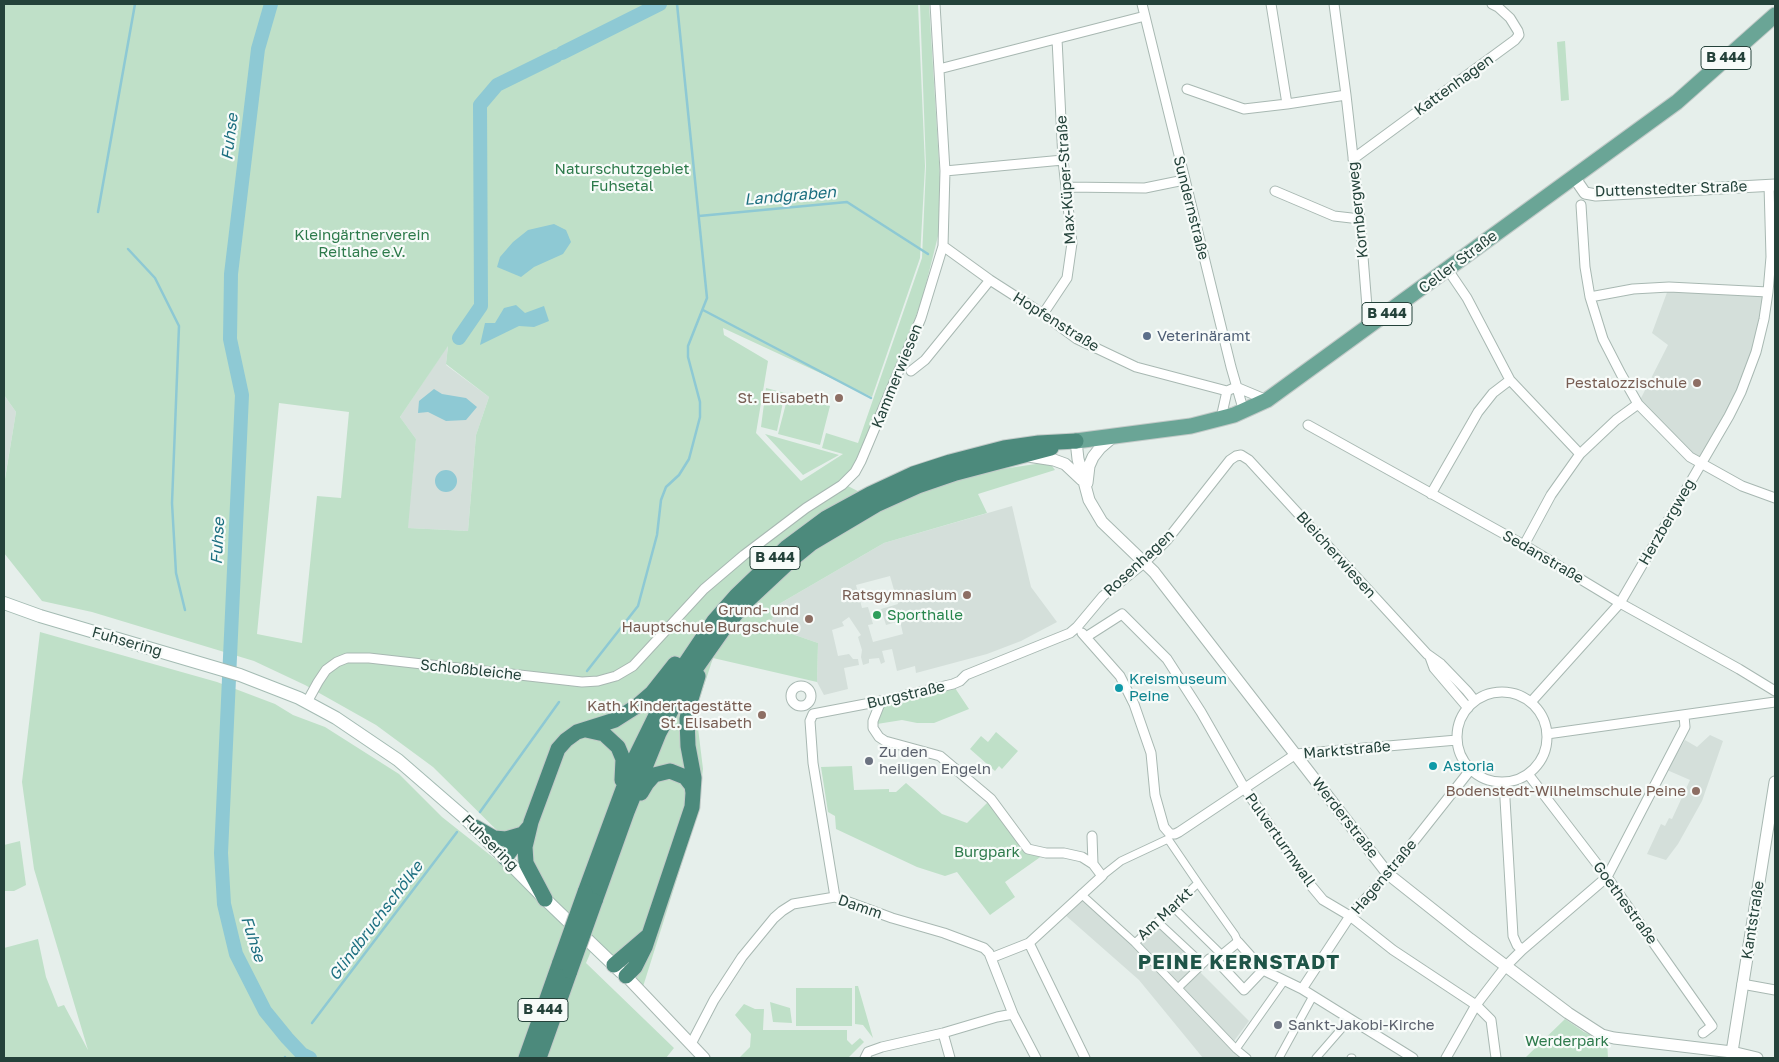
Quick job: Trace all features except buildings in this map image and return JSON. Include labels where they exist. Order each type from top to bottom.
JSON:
[{"type":"highway","name":"B 444","points":[[526,1058],[565,966],[590,897],[660,733],[703,647],[790,561],[812,543],[845,522],[876,505],[918,486],[985,465],[1026,456],[1076,441]]},
{"type":"highway","name":"B 444","points":[[590,897],[620,794],[662,702],[703,647],[736,596],[787,547],[826,518],[870,494],[913,474],[986,451],[1039,443],[1076,441]]},
{"type":"highway","points":[[505,858],[514,857],[526,836],[555,755],[566,740],[577,732],[615,720],[638,706],[652,693],[686,649],[703,647],[690,699],[687,720],[688,746],[694,778],[694,797],[690,817],[641,957],[626,976]]},
{"type":"highway","points":[[577,732],[588,730],[599,732],[610,738],[618,747],[624,766],[620,794]]},
{"type":"highway","points":[[627,812],[635,804],[650,778],[664,771],[676,772],[685,777],[692,786],[694,797]]},
{"type":"highway","points":[[474,827],[500,839],[526,836]]},
{"type":"highway","points":[[526,836],[526,864],[545,900]]},
{"type":"highway","points":[[614,964],[649,935]]},
{"type":"highway","name":"B 444","points":[[538,1058],[565,966]]},
{"type":"main road","name":"Celler Straße","points":[[1076,441],[1178,428],[1244,412],[1267,400],[1677,102],[1775,15]]},
{"type":"main road","name":"Fuhsering","points":[[4,603],[40,616],[240,675],[307,702],[336,718],[398,760],[474,827],[545,900],[626,976]]},
{"type":"street","name":"Kammerwiesen","points":[[648,652],[704,590],[744,554],[806,508],[842,485],[855,472],[880,419],[921,318],[943,246],[945,171],[935,4]]},
{"type":"street","name":"Sundernstraße","points":[[1142,4],[1184,180],[1244,412]]},
{"type":"street","points":[[1271,4],[1287,104]]},
{"type":"street","name":"Kornbergweg","points":[[1334,4],[1360,219],[1367,307],[1375,323]]},
{"type":"street","name":"Kattenhagen","points":[[1353,159],[1515,40],[1519,35],[1510,18],[1492,4]]},
{"type":"street","points":[[939,68],[1145,16]]},
{"type":"street","name":"Max-Küper-Straße","points":[[1043,314],[1067,278],[1072,243],[1064,160],[1057,39]]},
{"type":"street","points":[[1187,89],[1244,108],[1346,95]]},
{"type":"street","points":[[945,171],[1064,160]]},
{"type":"street","name":"Duttenstedter Straße","points":[[1574,177],[1585,193],[1596,195],[1772,185]]},
{"type":"street","points":[[1068,187],[1145,188],[1184,180]]},
{"type":"street","points":[[1772,185],[1771,257],[1764,319],[1748,374],[1728,416],[1700,463],[1742,486],[1775,498]]},
{"type":"street","points":[[1275,191],[1334,216],[1360,219]]},
{"type":"street","name":"Herzbergweg","points":[[1581,205],[1585,267],[1590,297],[1603,339],[1638,404],[1690,457],[1700,463],[1683,497],[1620,602]]},
{"type":"street","name":"Hopfenstraße","points":[[943,246],[1077,339],[1136,368],[1227,391]]},
{"type":"street","points":[[1448,270],[1467,298],[1510,380],[1580,454]]},
{"type":"street","name":"Kammerwiesen","points":[[911,371],[924,360],[990,280]]},
{"type":"street","points":[[1590,297],[1633,289],[1669,287],[1768,292]]},
{"type":"street","points":[[1431,494],[1478,412],[1493,393],[1510,380]]},
{"type":"street","points":[[1221,418],[1227,391],[1236,387],[1267,400]]},
{"type":"street","points":[[1524,545],[1552,495],[1580,454],[1616,420],[1638,404]]},
{"type":"street","name":"Sedanstraße","points":[[1308,425],[1524,545],[1739,669],[1775,692]]},
{"type":"street","points":[[1085,485],[1093,457],[1115,435]]},
{"type":"street","name":"Werderstraße","points":[[1076,441],[1078,459],[1094,511],[1102,522],[1154,572],[1388,874],[1568,1013],[1602,1035],[1757,1058]]},
{"type":"street","name":"Rosenhagen","points":[[1051,641],[1077,628],[1103,596],[1167,540],[1230,460],[1241,455]]},
{"type":"street","name":"Bleicherwiesen","points":[[1241,455],[1249,460],[1430,657],[1441,664],[1467,691],[1471,704]]},
{"type":"street","points":[[1026,456],[1054,460],[1065,464],[1085,485]]},
{"type":"street","points":[[1531,702],[1620,602]]},
{"type":"street","name":"Pulverturmwall","points":[[1086,637],[1122,614],[1167,659],[1201,712],[1245,789],[1308,882],[1323,900],[1350,916],[1393,950],[1476,1005],[1491,1020],[1496,1058]]},
{"type":"street","points":[[1077,628],[1086,637]]},
{"type":"street","name":"Marktstraße","points":[[1086,637],[1120,676],[1134,704],[1151,753],[1156,795],[1164,827],[1170,834],[1179,832],[1296,754],[1457,740]]},
{"type":"street","name":"Burgstraße","points":[[812,718],[953,684],[960,681],[966,675],[1051,641]]},
{"type":"street","name":"Schloßbleiche","points":[[307,702],[326,670],[347,658],[369,658],[582,682],[598,681],[616,676],[633,666],[648,652]]},
{"type":"street","points":[[1496,692],[1507,692],[1524,697],[1531,702],[1542,716],[1548,734],[1543,757],[1539,764],[1521,778],[1504,782],[1486,779],[1471,769],[1462,756],[1457,740],[1460,723],[1471,704],[1484,696],[1496,692]]},
{"type":"street","points":[[881,701],[873,728],[879,737],[886,741],[940,756],[991,799],[1028,849],[1082,857],[1093,864],[1102,876]]},
{"type":"street","points":[[1548,734],[1775,702]]},
{"type":"street","points":[[808,704],[812,718],[813,763],[835,897]]},
{"type":"street","points":[[1446,1058],[1476,1005],[1506,966],[1522,950],[1608,877],[1685,727],[1684,716]]},
{"type":"street","name":"Hagenstraße","points":[[1302,989],[1350,916],[1388,874],[1471,769]]},
{"type":"street","name":"Goethestraße","points":[[1528,774],[1608,877],[1712,1026],[1703,1033]]},
{"type":"street","points":[[1504,782],[1513,936],[1517,945],[1522,950]]},
{"type":"street","name":"Kantstraße","points":[[1732,1055],[1775,782]]},
{"type":"street","points":[[1092,836],[1093,864]]},
{"type":"street","name":"Am Markt","points":[[1168,839],[1198,883],[1134,943],[1081,894],[1102,876],[1121,862],[1168,839]]},
{"type":"street","points":[[1198,883],[1238,942],[1263,970],[1302,989],[1413,1058]]},
{"type":"street","points":[[1036,1058],[1013,1014],[991,958],[1029,943],[1081,894]]},
{"type":"street","name":"Damm","points":[[693,1040],[714,1000],[742,957],[782,911],[796,904],[835,897],[892,918],[977,945],[984,948],[991,958]]},
{"type":"street","points":[[1173,906],[1219,958],[1244,990],[1263,970]]},
{"type":"street","points":[[1158,922],[1202,963]]},
{"type":"street","points":[[1178,988],[1202,963],[1209,958],[1219,958],[1238,942]]},
{"type":"street","points":[[1029,943],[1084,1058]]},
{"type":"street","points":[[1134,943],[1236,1049],[1247,1058]]},
{"type":"street","name":"Fuhsering","points":[[626,976],[693,1040],[704,1058]]},
{"type":"street","points":[[1236,1049],[1284,981]]},
{"type":"street","points":[[1742,984],[1775,990]]},
{"type":"street","points":[[1279,1058],[1313,996]]},
{"type":"street","points":[[865,1058],[868,1052],[882,1047],[1013,1014]]},
{"type":"street","points":[[1316,1058],[1350,1019]]},
{"type":"street","points":[[943,1033],[950,1058]]},
{"type":"shaded area","name":"Pestalozzischule","points":[[1669,287],[1768,292],[1748,374],[1700,463],[1638,404],[1668,345],[1652,333]]},
{"type":"shaded area","points":[[448,345],[446,365],[489,397],[476,435],[468,531],[407,528],[416,439],[400,417]]},
{"type":"shaded area","points":[[4,395],[16,412],[4,484]]},
{"type":"shaded area","name":"Ratsgymnasium","points":[[1012,506],[1031,587],[1057,622],[1021,641],[987,654],[916,673],[915,666],[897,671],[892,649],[882,651],[885,662],[881,664],[879,658],[869,659],[869,663],[863,665],[862,650],[858,637],[861,635],[849,617],[842,622],[844,626],[832,630],[838,656],[849,654],[853,659],[858,659],[859,665],[844,668],[848,689],[824,695],[817,682],[818,643],[769,626],[779,604],[884,543]],"holes":[[[890,576],[898,604],[881,609],[886,625],[900,621],[903,634],[873,642],[868,625],[873,624],[868,607],[862,608],[856,585]]]},
{"type":"shaded area","name":"Bodenstedt-Wilhelmschule Peine","points":[[1710,735],[1723,741],[1702,801],[1678,844],[1666,860],[1647,854],[1661,824],[1665,826],[1669,818],[1672,819],[1690,780],[1667,770],[1685,740],[1697,747]]},
{"type":"shaded area","points":[[1082,897],[1135,945],[1160,921],[1202,961],[1195,967],[1249,1021],[1231,1045],[1245,1058],[1203,1058],[1139,980],[1064,914]]},
{"type":"green space","points":[[4,4],[918,4],[925,166],[920,258],[872,397],[723,328],[724,335],[768,361],[756,433],[801,481],[843,454],[822,448],[826,433],[858,443],[922,258],[926,166],[920,4],[929,4],[941,193],[939,232],[923,296],[901,359],[872,429],[851,470],[842,483],[883,504],[956,476],[1049,462],[1055,470],[978,494],[987,513],[884,543],[779,604],[769,626],[818,643],[817,682],[713,658],[699,701],[698,728],[703,769],[698,812],[641,993],[592,949],[586,963],[674,1048],[666,1058],[4,1058],[4,948],[38,939],[46,977],[58,1007],[64,1005],[88,1050],[34,869],[22,782],[40,632],[217,682],[275,704],[293,715],[325,727],[399,774],[442,817],[509,870],[559,921],[534,867],[433,767],[376,725],[305,685],[254,661],[92,612],[42,601],[4,553],[4,485],[16,412],[4,395]],"holes":[[[448,346],[446,364],[489,397],[476,435],[468,531],[408,528],[416,439],[400,417]],[[279,403],[349,412],[341,498],[317,496],[302,643],[257,634]]]},
{"type":"green space","points":[[1565,41],[1569,100],[1561,101],[1557,42]]},
{"type":"green space","points":[[766,388],[785,393],[777,431],[761,427]]},
{"type":"green space","points":[[788,396],[830,406],[820,445],[778,434]]},
{"type":"green space","points":[[765,434],[839,455],[803,475]]},
{"type":"green space","points":[[955,688],[969,709],[934,723],[917,723],[902,720],[877,724],[883,704]]},
{"type":"green space","points":[[996,732],[1018,751],[1002,769],[999,766],[995,771],[970,749],[981,736],[988,742]]},
{"type":"green space","name":"Burgpark","points":[[852,766],[854,790],[889,789],[889,792],[896,792],[906,783],[942,814],[967,823],[991,799],[1022,842],[1046,853],[1005,882],[1015,897],[990,915],[957,872],[945,876],[917,867],[836,829],[835,816],[828,812],[821,767]]},
{"type":"green space","points":[[20,841],[26,885],[14,891],[4,891],[4,845]]},
{"type":"green space","points":[[855,986],[858,986],[873,1038],[863,1025],[855,1024]]},
{"type":"green space","points":[[796,988],[852,988],[852,1026],[796,1026]]},
{"type":"green space","points":[[770,1002],[790,1008],[792,1023],[773,1022]]},
{"type":"green space","points":[[744,1004],[755,1009],[764,1009],[763,1030],[847,1030],[847,1040],[852,1045],[860,1038],[864,1042],[848,1058],[739,1058],[750,1047],[751,1034],[735,1015]]},
{"type":"green space","name":"Werderpark","points":[[1565,1019],[1584,1032],[1607,1041],[1608,1058],[1525,1058]]},
{"type":"water","points":[[554,224],[566,230],[571,242],[563,254],[534,267],[521,277],[497,267],[500,257],[513,242],[528,230]]},
{"type":"water","points":[[516,305],[525,313],[544,306],[549,321],[534,327],[519,326],[480,345],[485,323],[495,323],[504,308]]},
{"type":"water","points":[[434,389],[442,394],[466,398],[477,407],[466,420],[446,421],[428,412],[418,413],[419,401]]},
{"type":"water","points":[[446,470],[454,473],[457,481],[454,489],[446,492],[438,489],[435,481],[438,473]]},
{"type":"waterway","points":[[98,212],[135,4]]},
{"type":"waterway","name":"Fuhse","points":[[271,4],[258,49],[231,274],[230,339],[242,395],[221,853],[224,904],[236,954],[265,1011],[302,1054],[310,1058]]},
{"type":"waterway","points":[[562,53],[660,4]]},
{"type":"waterway","name":"Glindbruchschölke","points":[[587,671],[638,606],[657,535],[661,500],[666,487],[679,475],[689,459],[700,417],[700,402],[688,357],[688,346],[707,298],[677,4]]},
{"type":"waterway","points":[[459,338],[481,306],[480,105],[497,85],[556,56]]},
{"type":"waterway","name":"Landgraben","points":[[699,216],[847,202],[928,254]]},
{"type":"waterway","points":[[128,249],[155,278],[179,326],[172,503],[176,573],[185,610]]},
{"type":"waterway","points":[[703,310],[871,398]]},
{"type":"waterway","name":"Glindbruchschölke","points":[[480,812],[559,702]]},
{"type":"waterway","name":"Glindbruchschölke","points":[[312,1023],[457,832]]},
{"type":"place","name":"Veterinäramt","points":[[1147,336]]},
{"type":"place","name":"Pestalozzischule","points":[[1697,383]]},
{"type":"place","name":"St. Elisabeth","points":[[839,398]]},
{"type":"place","name":"Ratsgymnasium","points":[[967,595]]},
{"type":"place","name":"Sporthalle","points":[[877,615]]},
{"type":"place","name":"Grund- und Hauptschule Burgschule","points":[[809,619]]},
{"type":"place","name":"Kreismuseum Peine","points":[[1119,688]]},
{"type":"place","name":"Kath. Kindertagestätte St. Elisabeth","points":[[762,715]]},
{"type":"place","name":"Zu den heiligen Engeln","points":[[869,761]]},
{"type":"place","name":"Astoria","points":[[1433,766]]},
{"type":"place","name":"Bodenstedt-Wilhelmschule Peine","points":[[1696,791]]},
{"type":"place","name":"Sankt-Jakobi-Kirche","points":[[1278,1025]]},
{"type":"district","name":"PEINE KERNSTADT","points":[[1239,963]]},
{"type":"park label","name":"Naturschutzgebiet Fuhsetal","points":[[622,178]]},
{"type":"park label","name":"Kleingärtnerverein Reitlahe e.V.","points":[[362,244]]}]
